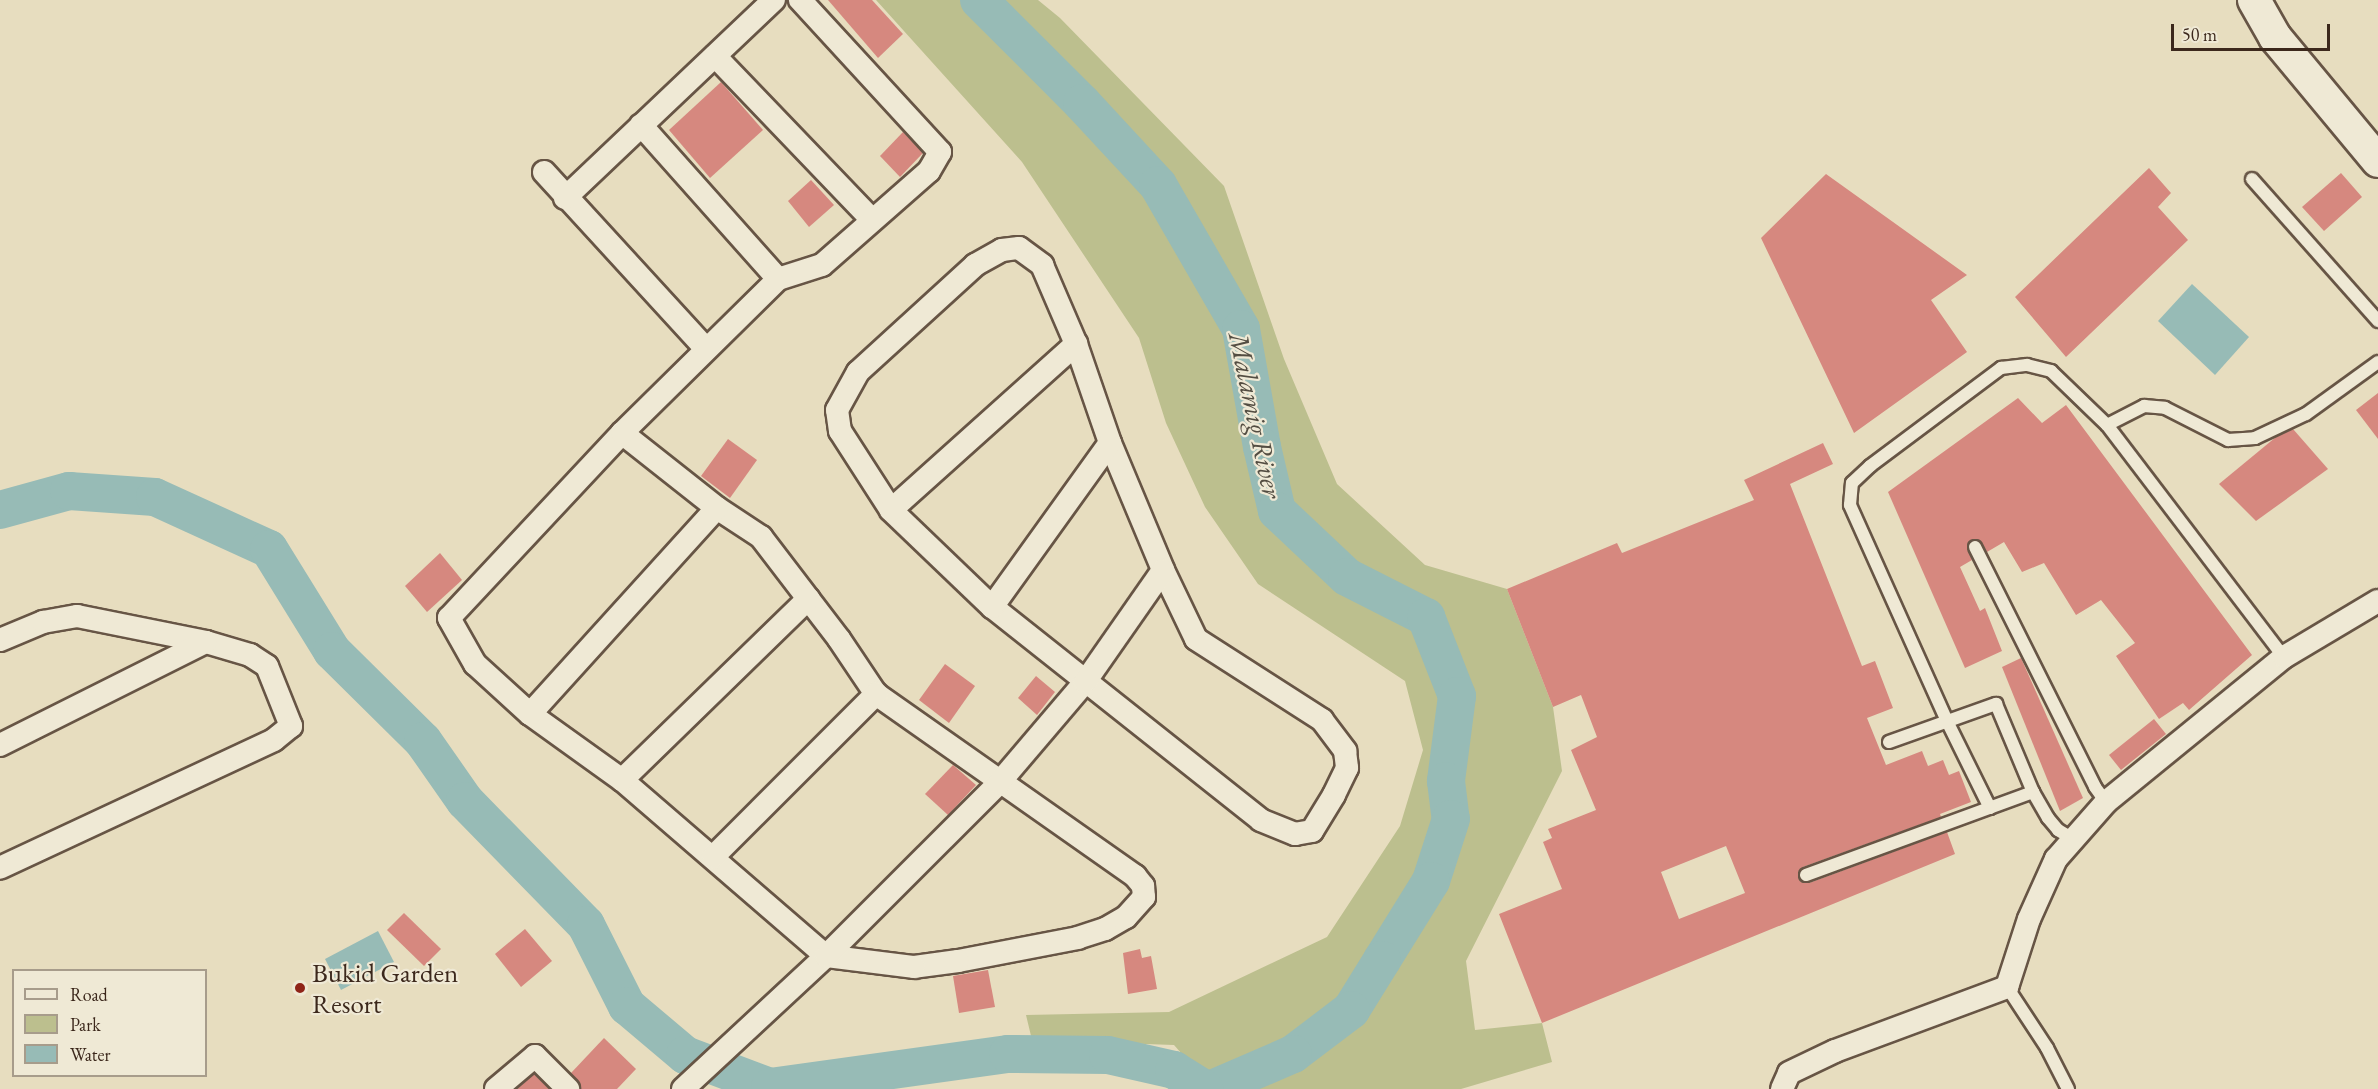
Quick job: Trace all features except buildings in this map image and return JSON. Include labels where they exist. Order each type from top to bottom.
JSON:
[{"type":"street","points":[[566,198],[774,0]]},
{"type":"street","points":[[622,433],[717,508],[761,537],[839,639],[876,694],[999,783],[1135,876],[1143,886],[1144,897],[1126,917],[1105,929],[1078,938],[998,954],[914,967],[826,956],[622,780],[530,714],[475,664],[449,618],[622,433],[778,279],[822,266],[929,171],[940,152],[800,0]]},
{"type":"street","points":[[2255,1],[2275,37],[2378,161]]},
{"type":"street","points":[[715,56],[872,220]]},
{"type":"street","points":[[641,125],[778,279]]},
{"type":"street","points":[[544,172],[706,349]]},
{"type":"street","points":[[1019,248],[1042,265],[1076,344],[1110,442],[1163,570],[1196,639],[1322,720],[1345,750],[1347,768],[1312,831],[1295,834],[1261,820],[992,607],[891,510],[840,431],[837,410],[858,372],[975,265],[1002,250],[1019,248]]},
{"type":"street","points":[[891,510],[1076,344]]},
{"type":"street","points":[[992,607],[1110,442]]},
{"type":"street","points":[[530,714],[717,508]]},
{"type":"street","points":[[687,1085],[826,956],[999,783],[1085,682],[1163,570]]},
{"type":"street","points":[[622,780],[808,599]]},
{"type":"street","points":[[1782,1089],[1789,1073],[1835,1051],[2007,987],[2029,919],[2056,859],[2106,802],[2284,657],[2378,602]]},
{"type":"street","points":[[0,640],[43,622],[77,616],[206,642],[250,655],[267,666],[291,726],[274,740],[0,868]]},
{"type":"street","points":[[0,745],[206,642]]},
{"type":"street","points":[[713,857],[876,694]]},
{"type":"street","points":[[496,1089],[535,1056],[568,1089]]},
{"type":"lane","points":[[2252,179],[2378,321]]},
{"type":"lane","points":[[2107,425],[2144,405],[2165,408],[2228,440],[2255,438],[2306,414],[2378,363]]},
{"type":"lane","points":[[1990,808],[1947,722],[1850,505],[1852,483],[1870,466],[2001,368],[2027,364],[2051,371],[2107,425],[2284,657]]},
{"type":"lane","points":[[1975,547],[2095,787],[2106,802]]},
{"type":"lane","points":[[1888,741],[1996,704],[2033,792],[2058,830],[2073,838]]},
{"type":"lane","points":[[1806,875],[2033,792]]},
{"type":"lane","points":[[2007,987],[2047,1048],[2068,1089]]},
{"type":"green space","points":[[876,0],[1038,0],[1060,18],[1224,186],[1284,359],[1337,484],[1425,565],[1507,589],[1553,707],[1562,771],[1466,961],[1475,1030],[1542,1023],[1552,1062],[1461,1089],[1213,1089],[1174,1045],[1032,1040],[1026,1015],[1169,1012],[1327,937],[1400,826],[1423,750],[1405,681],[1258,584],[1205,507],[1166,423],[1139,338],[1022,162]]},
{"type":"water","points":[[2192,284],[2249,337],[2215,375],[2158,321]]},
{"type":"water","points":[[378,931],[394,962],[341,990],[325,959]]},
{"type":"waterway","name":"Malamig River","points":[[979,0],[1082,103],[1158,185],[1241,329],[1262,447],[1277,511],[1347,577],[1426,617],[1457,696],[1446,781],[1451,819],[1431,881],[1351,1010],[1293,1054],[1212,1089]]},
{"type":"waterway","points":[[0,510],[69,491],[155,497],[269,549],[332,651],[423,741],[465,801],[586,925],[627,1006],[685,1055],[770,1087],[1008,1054],[1108,1055],[1174,1070],[1205,1089]]},
{"type":"place","name":"Bukid Garden Resort","points":[[300,988]]}]
